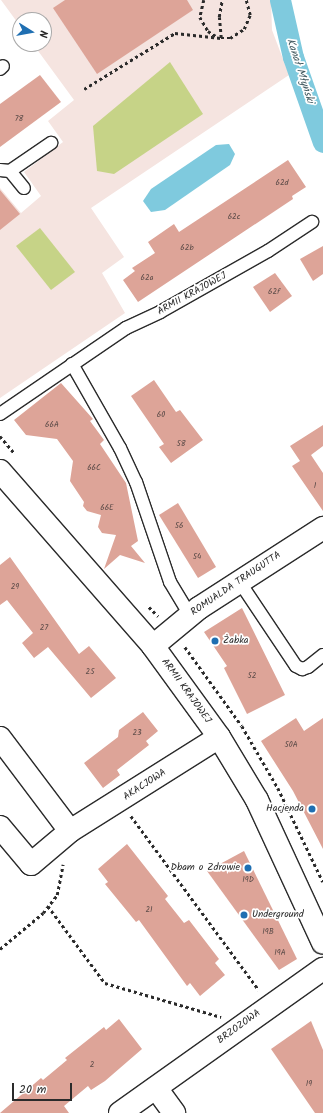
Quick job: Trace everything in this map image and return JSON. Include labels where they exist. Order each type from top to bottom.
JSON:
[{"type":"street","name":"ARMII KRAJOWEJ","points":[[0,471],[153,646],[219,737],[257,800],[323,943]]},
{"type":"street","name":"ROMUALDA TRAUGUTTA","points":[[153,646],[190,616],[239,581],[323,528]]},
{"type":"street","name":"AKACJOWA","points":[[0,827],[31,864],[70,831],[219,737]]},
{"type":"street","points":[[0,738],[70,831]]},
{"type":"street","name":"BRZOZOWA","points":[[120,1113],[270,1004],[323,968]]},
{"type":"street","points":[[156,1088],[174,1113]]},
{"type":"lane","points":[[24,188],[5,171],[51,143]]},
{"type":"lane","name":"ARMII KRAJOWEJ","points":[[0,414],[126,328],[160,312],[261,255],[312,222]]},
{"type":"lane","points":[[72,364],[104,415],[130,469],[170,582],[190,616]]},
{"type":"lane","points":[[239,581],[296,666],[302,669],[308,667],[323,655]]},
{"type":"path","points":[[204,0],[201,8],[203,25],[208,31],[221,38]]},
{"type":"path","points":[[221,38],[219,17],[222,0]]},
{"type":"path","points":[[84,89],[175,33],[230,38],[244,29],[250,14],[246,0]]},
{"type":"path","points":[[131,816],[270,1004]]},
{"type":"path","points":[[0,949],[48,906],[56,895],[65,858]]},
{"type":"path","points":[[48,906],[105,983],[225,1018]]},
{"type":"shaded area","points":[[1,0],[271,0],[272,30],[289,75],[91,208],[124,257],[102,273],[125,313],[0,398],[0,188],[21,213],[41,196],[24,172],[63,142],[48,121],[74,100],[39,52],[52,52],[52,12],[12,12],[12,15]]},
{"type":"green space","points":[[170,62],[203,114],[114,174],[97,171],[93,126]]},
{"type":"green space","points":[[40,228],[75,272],[51,290],[16,246]]},
{"type":"water","points":[[229,144],[235,154],[230,165],[165,210],[151,212],[143,201],[151,189],[216,145]]},
{"type":"building","points":[[65,0],[187,0],[193,10],[97,74],[53,8]]},
{"type":"building","points":[[40,75],[61,102],[0,147],[0,104]]},
{"type":"building","points":[[288,160],[306,187],[292,196],[293,199],[138,302],[123,280],[135,271],[132,268],[155,253],[148,242],[174,224],[179,232]]},
{"type":"building","points":[[0,190],[20,214],[0,230]]},
{"type":"building","points":[[323,246],[323,274],[313,281],[300,259]]},
{"type":"building","points":[[275,273],[292,296],[270,312],[253,287]]},
{"type":"building","points":[[154,380],[176,412],[180,410],[203,440],[171,463],[159,447],[164,444],[131,396]]},
{"type":"building","points":[[61,383],[93,419],[90,421],[104,440],[100,444],[126,483],[138,541],[131,546],[145,563],[120,555],[104,569],[116,535],[102,533],[98,527],[101,515],[87,511],[83,506],[84,502],[70,481],[73,461],[57,439],[26,435],[14,420]]},
{"type":"building","points":[[323,425],[323,446],[311,455],[323,473],[323,511],[292,466],[300,461],[290,446]]},
{"type":"building","points":[[178,503],[216,567],[198,578],[159,515]]},
{"type":"building","points":[[10,557],[79,654],[89,646],[116,678],[91,698],[48,647],[34,658],[22,643],[33,633],[7,600],[0,605],[0,565]]},
{"type":"building","points":[[242,608],[285,695],[247,714],[224,668],[227,666],[204,632]]},
{"type":"building","points":[[143,712],[158,731],[146,741],[149,745],[117,770],[120,775],[103,788],[84,763],[118,737],[119,730]]},
{"type":"building","points":[[296,718],[304,731],[323,718],[323,849],[293,791],[261,741]]},
{"type":"building","points":[[127,844],[168,896],[165,899],[184,923],[189,920],[219,959],[215,963],[225,975],[200,996],[190,983],[187,986],[139,920],[136,922],[105,884],[108,882],[98,869]]},
{"type":"building","points":[[244,851],[297,959],[279,970],[207,871]]},
{"type":"building","points":[[119,1019],[142,1049],[105,1081],[91,1090],[88,1086],[64,1106],[69,1113],[0,1113],[41,1078],[43,1080],[67,1060],[65,1058],[104,1027],[106,1030]]},
{"type":"building","points":[[311,1021],[323,1050],[323,1113],[315,1113],[271,1049]]},
{"type":"waterway","name":"Kanał Młyński","points":[[280,0],[293,57],[323,142]]},
{"type":"place","name":"Żabka","points":[[215,641]]},
{"type":"place","name":"Hacjenda","points":[[312,809]]},
{"type":"place","name":"Dbam o Zdrowie","points":[[248,868]]},
{"type":"place","name":"Underground","points":[[244,915]]}]
